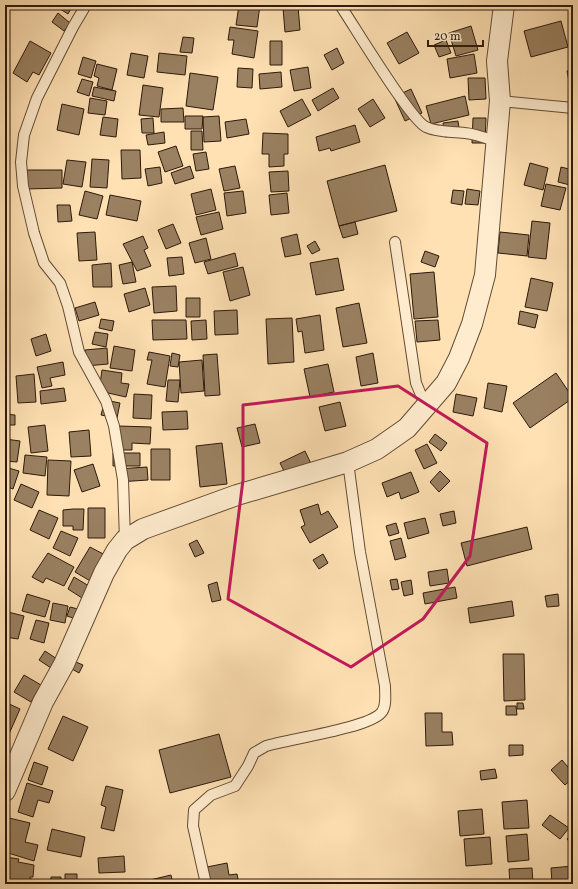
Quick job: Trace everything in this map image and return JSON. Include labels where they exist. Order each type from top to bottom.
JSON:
[{"type":"street","points":[[5,791],[37,716],[64,664],[104,573],[117,550],[125,540],[142,530],[237,496],[348,462],[377,449],[407,428],[446,383],[459,358],[485,275],[500,101],[497,61],[504,5]]},
{"type":"lane","points":[[86,5],[58,54],[37,98],[24,135],[21,162],[23,186],[44,263],[60,283],[68,306],[79,352],[106,401],[114,426],[123,480],[125,540]]},
{"type":"lane","points":[[340,5],[401,97],[424,126],[440,132],[479,135],[497,142]]},
{"type":"lane","points":[[500,101],[573,108]]},
{"type":"lane","points":[[395,242],[416,383],[426,407]]},
{"type":"lane","points":[[206,884],[193,826],[194,810],[211,795],[235,786],[248,766],[254,752],[266,746],[358,725],[374,719],[382,712],[385,702],[385,686],[360,552],[348,462]]},
{"type":"highlighted area","points":[[398,386],[487,443],[470,556],[423,619],[351,667],[228,599],[243,480],[243,405]]},
{"type":"building","points":[[54,5],[73,5],[68,14]]},
{"type":"building","points":[[239,5],[260,5],[257,27],[236,25]]},
{"type":"building","points":[[298,6],[300,30],[285,32],[283,8]]},
{"type":"building","points":[[58,13],[70,23],[64,31],[52,22]]},
{"type":"building","points":[[561,21],[568,47],[531,57],[524,31]]},
{"type":"building","points":[[471,26],[478,50],[456,56],[449,33]]},
{"type":"building","points":[[230,27],[258,31],[254,58],[232,54],[234,40],[228,40]]},
{"type":"building","points":[[407,32],[419,53],[399,64],[387,43]]},
{"type":"building","points":[[183,37],[194,38],[192,53],[180,52]]},
{"type":"building","points":[[446,40],[451,53],[439,57],[434,45]]},
{"type":"building","points":[[30,41],[51,53],[39,75],[33,72],[27,82],[13,73]]},
{"type":"building","points":[[270,41],[282,41],[282,65],[270,65]]},
{"type":"building","points":[[337,48],[344,63],[332,70],[324,55]]},
{"type":"building","points":[[131,53],[148,56],[144,78],[127,75]]},
{"type":"building","points":[[159,53],[187,56],[185,75],[157,72]]},
{"type":"building","points":[[474,54],[477,73],[450,78],[447,59]]},
{"type":"building","points":[[83,57],[96,61],[91,78],[78,74]]},
{"type":"building","points":[[97,64],[117,69],[112,90],[97,86],[99,78],[94,76]]},
{"type":"building","points":[[308,67],[311,88],[294,91],[290,70]]},
{"type":"building","points":[[238,68],[253,69],[252,88],[237,87]]},
{"type":"building","points":[[573,69],[573,102],[567,71]]},
{"type":"building","points":[[281,72],[282,87],[260,89],[259,74]]},
{"type":"building","points":[[190,73],[218,77],[213,110],[186,106]]},
{"type":"building","points":[[468,78],[485,78],[486,99],[469,100]]},
{"type":"building","points":[[82,79],[93,82],[89,96],[77,92]]},
{"type":"building","points":[[143,85],[163,88],[159,117],[139,115]]},
{"type":"building","points":[[94,87],[116,91],[114,101],[92,96]]},
{"type":"building","points":[[333,88],[339,98],[318,111],[312,100]]},
{"type":"building","points":[[411,89],[422,113],[405,121],[394,97]]},
{"type":"building","points":[[465,96],[469,115],[431,124],[426,106]]},
{"type":"building","points":[[90,98],[107,101],[105,115],[88,113]]},
{"type":"building","points":[[302,99],[311,115],[288,127],[280,111]]},
{"type":"building","points":[[373,99],[385,118],[370,127],[358,109]]},
{"type":"building","points":[[62,104],[84,109],[79,135],[57,130]]},
{"type":"building","points":[[183,108],[184,122],[161,122],[161,109]]},
{"type":"building","points":[[185,116],[203,116],[202,129],[185,129]]},
{"type":"building","points":[[219,116],[221,141],[204,142],[203,117]]},
{"type":"building","points":[[103,117],[118,119],[116,137],[100,135]]},
{"type":"building","points":[[153,118],[154,133],[142,133],[141,119]]},
{"type":"building","points":[[473,118],[486,118],[485,143],[472,143]]},
{"type":"building","points":[[246,119],[249,134],[227,138],[225,122]]},
{"type":"building","points":[[458,121],[460,135],[445,137],[443,123]]},
{"type":"building","points":[[355,125],[360,142],[331,151],[330,148],[319,151],[316,137]]},
{"type":"building","points":[[191,131],[202,131],[203,150],[191,150]]},
{"type":"building","points":[[164,132],[165,143],[148,145],[146,135]]},
{"type":"building","points":[[263,133],[288,134],[288,154],[284,154],[284,166],[269,167],[269,154],[262,154]]},
{"type":"building","points":[[176,146],[183,166],[165,172],[158,152]]},
{"type":"building","points":[[121,150],[140,150],[141,178],[122,179]]},
{"type":"building","points":[[206,152],[209,169],[196,171],[193,154]]},
{"type":"building","points":[[92,159],[109,160],[107,188],[90,187]]},
{"type":"building","points":[[67,160],[86,162],[82,187],[63,184]]},
{"type":"building","points":[[530,163],[548,168],[543,190],[524,185]]},
{"type":"building","points":[[385,165],[397,211],[339,226],[327,181]]},
{"type":"building","points":[[190,166],[194,178],[175,184],[171,173]]},
{"type":"building","points":[[235,166],[240,188],[224,191],[219,169]]},
{"type":"building","points":[[160,167],[162,183],[148,186],[145,169]]},
{"type":"building","points":[[561,167],[573,170],[570,185],[558,182]]},
{"type":"building","points":[[27,170],[62,170],[62,188],[27,189]]},
{"type":"building","points":[[288,171],[289,191],[271,192],[269,172]]},
{"type":"building","points":[[546,184],[566,188],[560,210],[541,206]]},
{"type":"building","points":[[211,189],[216,210],[196,215],[191,194]]},
{"type":"building","points":[[467,189],[480,191],[478,205],[465,204]]},
{"type":"building","points":[[453,190],[464,191],[462,205],[451,203]]},
{"type":"building","points":[[85,191],[103,196],[97,219],[79,215]]},
{"type":"building","points":[[243,191],[246,213],[227,216],[224,193]]},
{"type":"building","points":[[287,193],[289,213],[271,215],[269,195]]},
{"type":"building","points":[[110,195],[141,201],[137,221],[106,215]]},
{"type":"building","points":[[57,205],[70,205],[72,221],[58,222]]},
{"type":"building","points":[[219,212],[223,229],[201,235],[196,217]]},
{"type":"building","points":[[532,221],[550,223],[546,259],[528,257]]},
{"type":"building","points":[[355,222],[358,234],[343,238],[339,226]]},
{"type":"building","points":[[173,224],[181,243],[166,249],[158,230]]},
{"type":"building","points":[[95,232],[97,260],[79,261],[77,233]]},
{"type":"building","points":[[500,232],[529,235],[527,256],[498,253]]},
{"type":"building","points":[[297,234],[301,254],[285,257],[281,238]]},
{"type":"building","points":[[143,236],[148,248],[144,250],[151,266],[137,271],[123,244]]},
{"type":"building","points":[[206,238],[211,259],[195,263],[189,243]]},
{"type":"building","points":[[315,241],[320,250],[312,254],[307,246]]},
{"type":"building","points":[[425,251],[439,256],[435,267],[421,262]]},
{"type":"building","points":[[235,253],[238,266],[208,274],[204,262]]},
{"type":"building","points":[[182,257],[184,274],[169,276],[167,258]]},
{"type":"building","points":[[338,258],[344,290],[316,295],[310,263]]},
{"type":"building","points":[[132,262],[136,282],[123,284],[119,265]]},
{"type":"building","points":[[111,263],[112,287],[93,287],[92,265]]},
{"type":"building","points":[[243,267],[250,295],[230,301],[223,272]]},
{"type":"building","points":[[434,272],[438,317],[414,319],[410,274]]},
{"type":"building","points":[[531,278],[553,283],[547,311],[525,307]]},
{"type":"building","points":[[176,286],[177,311],[154,313],[152,287]]},
{"type":"building","points":[[145,288],[150,305],[129,312],[124,294]]},
{"type":"building","points":[[186,298],[200,298],[200,317],[186,317]]},
{"type":"building","points":[[95,302],[99,315],[79,321],[75,308]]},
{"type":"building","points":[[359,303],[367,343],[343,347],[336,308]]},
{"type":"building","points":[[237,310],[238,334],[215,335],[214,311]]},
{"type":"building","points":[[520,311],[538,315],[535,328],[518,324]]},
{"type":"building","points":[[320,315],[324,350],[305,353],[302,331],[298,332],[296,319]]},
{"type":"building","points":[[292,318],[294,362],[268,364],[266,319]]},
{"type":"building","points":[[101,319],[114,321],[112,331],[99,328]]},
{"type":"building","points":[[152,320],[186,320],[187,339],[153,340]]},
{"type":"building","points":[[206,320],[207,339],[192,340],[191,321]]},
{"type":"building","points":[[438,320],[440,340],[417,342],[415,321]]},
{"type":"building","points":[[95,332],[108,334],[106,347],[92,344]]},
{"type":"building","points":[[46,334],[51,351],[36,356],[31,339]]},
{"type":"building","points":[[114,346],[135,350],[132,371],[110,368]]},
{"type":"building","points":[[107,348],[108,364],[86,366],[85,350]]},
{"type":"building","points":[[149,352],[170,356],[165,387],[147,384],[152,360],[147,360]]},
{"type":"building","points":[[172,353],[180,355],[178,367],[170,366]]},
{"type":"building","points":[[373,353],[378,383],[361,386],[356,357]]},
{"type":"building","points":[[217,354],[220,395],[205,396],[203,355]]},
{"type":"building","points":[[202,360],[204,391],[181,393],[179,362]]},
{"type":"building","points":[[63,362],[65,375],[50,378],[52,386],[42,388],[37,367]]},
{"type":"building","points":[[328,364],[334,392],[310,397],[304,369]]},
{"type":"building","points":[[102,370],[122,373],[121,383],[129,384],[126,397],[99,391]]},
{"type":"building","points":[[556,373],[573,398],[530,428],[513,403]]},
{"type":"building","points":[[34,374],[36,402],[18,403],[16,376]]},
{"type":"building","points":[[168,380],[180,380],[178,402],[166,401]]},
{"type":"building","points":[[488,383],[507,386],[502,412],[484,408]]},
{"type":"building","points":[[64,388],[66,401],[41,404],[40,391]]},
{"type":"building","points":[[134,394],[152,395],[151,419],[133,418]]},
{"type":"building","points":[[456,394],[477,398],[473,416],[453,412]]},
{"type":"building","points":[[105,400],[120,403],[117,418],[101,415]]},
{"type":"building","points":[[340,402],[346,426],[325,431],[319,407]]},
{"type":"building","points":[[187,411],[188,429],[163,430],[162,412]]},
{"type":"building","points":[[5,414],[15,415],[15,425],[5,425]]},
{"type":"building","points":[[255,424],[260,443],[242,447],[237,428]]},
{"type":"building","points":[[45,425],[48,451],[31,453],[28,427]]},
{"type":"building","points":[[118,426],[151,427],[150,444],[132,443],[132,450],[114,450]]},
{"type":"building","points":[[89,430],[91,456],[71,457],[69,432]]},
{"type":"building","points":[[435,434],[447,443],[441,451],[429,442]]},
{"type":"building","points":[[5,439],[20,441],[17,462],[5,461]]},
{"type":"building","points":[[222,443],[227,484],[200,487],[196,446]]},
{"type":"building","points":[[427,444],[437,463],[424,469],[415,450]]},
{"type":"building","points":[[151,449],[170,449],[170,480],[151,480]]},
{"type":"building","points":[[305,451],[313,468],[288,479],[280,463]]},
{"type":"building","points":[[113,453],[140,453],[140,466],[113,466]]},
{"type":"building","points":[[25,455],[47,457],[45,476],[23,473]]},
{"type":"building","points":[[48,460],[71,461],[69,496],[47,495]]},
{"type":"building","points":[[93,464],[100,486],[82,492],[74,470]]},
{"type":"building","points":[[5,467],[19,471],[13,489],[5,486]]},
{"type":"building","points":[[147,467],[148,480],[118,482],[117,469]]},
{"type":"building","points":[[440,471],[450,481],[439,492],[430,482]]},
{"type":"building","points":[[411,472],[419,492],[401,499],[399,492],[387,497],[382,483]]},
{"type":"building","points":[[21,484],[39,492],[32,508],[14,500]]},
{"type":"building","points":[[5,491],[9,492],[5,506]]},
{"type":"building","points":[[318,504],[321,515],[328,511],[338,527],[310,543],[301,527],[305,525],[300,510]]},
{"type":"building","points":[[88,508],[105,508],[105,538],[88,538]]},
{"type":"building","points":[[84,509],[83,530],[73,530],[73,526],[63,526],[63,510]]},
{"type":"building","points":[[39,510],[58,518],[49,539],[30,530]]},
{"type":"building","points":[[454,511],[456,523],[443,526],[440,514]]},
{"type":"building","points":[[425,518],[429,533],[408,539],[404,523]]},
{"type":"building","points":[[396,523],[399,533],[389,536],[386,526]]},
{"type":"building","points":[[527,527],[532,549],[467,566],[461,543]]},
{"type":"building","points":[[61,531],[78,538],[70,556],[53,548]]},
{"type":"building","points":[[401,538],[406,557],[395,560],[390,541]]},
{"type":"building","points":[[197,540],[204,553],[195,557],[189,544]]},
{"type":"building","points":[[5,541],[9,542],[6,562],[5,562]]},
{"type":"building","points":[[90,547],[107,556],[92,582],[75,572]]},
{"type":"building","points":[[48,553],[74,567],[64,586],[46,578],[43,583],[32,577]]},
{"type":"building","points":[[323,554],[328,563],[319,569],[313,560]]},
{"type":"building","points":[[447,569],[449,583],[430,586],[428,572]]},
{"type":"building","points":[[74,577],[89,586],[82,598],[68,589]]},
{"type":"building","points":[[397,579],[399,589],[392,590],[390,580]]},
{"type":"building","points":[[411,580],[413,594],[404,596],[401,582]]},
{"type":"building","points":[[217,582],[221,600],[212,602],[208,585]]},
{"type":"building","points":[[455,587],[457,598],[425,604],[423,593]]},
{"type":"building","points":[[27,594],[50,601],[45,617],[22,611]]},
{"type":"building","points":[[558,594],[559,606],[547,607],[545,596]]},
{"type":"building","points":[[512,601],[514,616],[470,623],[468,608]]},
{"type":"building","points":[[53,603],[68,606],[65,623],[50,620]]},
{"type":"building","points":[[70,607],[78,609],[76,619],[67,616]]},
{"type":"building","points":[[8,612],[24,616],[18,639],[5,637]]},
{"type":"building","points":[[36,620],[49,623],[44,643],[30,639]]},
{"type":"building","points":[[45,651],[57,659],[51,668],[39,660]]},
{"type":"building","points":[[503,654],[524,654],[525,700],[504,701]]},
{"type":"building","points":[[76,662],[83,665],[79,673],[72,669]]},
{"type":"building","points":[[24,675],[41,685],[31,702],[14,692]]},
{"type":"building","points":[[5,702],[20,709],[9,734],[5,733]]},
{"type":"building","points":[[517,703],[523,703],[524,709],[517,709]]},
{"type":"building","points":[[506,706],[516,706],[517,715],[506,715]]},
{"type":"building","points":[[425,713],[442,713],[442,732],[452,732],[453,745],[426,746]]},
{"type":"building","points":[[63,716],[88,727],[73,761],[48,749]]},
{"type":"building","points":[[219,734],[231,777],[170,793],[159,750]]},
{"type":"building","points":[[509,745],[523,745],[523,755],[509,756]]},
{"type":"building","points":[[562,760],[573,773],[573,778],[565,785],[551,770]]},
{"type":"building","points":[[34,762],[48,767],[42,785],[28,780]]},
{"type":"building","points":[[495,769],[497,778],[481,780],[480,771]]},
{"type":"building","points":[[27,783],[53,791],[49,803],[38,800],[33,817],[18,812]]},
{"type":"building","points":[[106,786],[123,790],[114,831],[101,828],[106,807],[101,805]]},
{"type":"building","points":[[527,800],[529,828],[504,829],[502,802]]},
{"type":"building","points":[[482,809],[484,834],[460,836],[458,811]]},
{"type":"building","points":[[550,815],[569,828],[560,839],[542,825]]},
{"type":"building","points":[[5,817],[30,823],[25,842],[38,845],[34,861],[5,852]]},
{"type":"building","points":[[52,829],[85,837],[81,857],[47,850]]},
{"type":"building","points":[[527,834],[529,860],[508,862],[506,836]]},
{"type":"building","points":[[573,834],[573,846],[567,839]]},
{"type":"building","points":[[490,837],[492,864],[466,866],[464,839]]},
{"type":"building","points":[[124,856],[125,872],[99,873],[98,858]]},
{"type":"building","points":[[5,857],[19,859],[18,862],[34,865],[33,877],[30,877],[30,879],[32,879],[32,884],[14,884],[14,880],[5,879]]},
{"type":"building","points":[[227,863],[229,875],[237,874],[239,884],[205,884],[202,868]]},
{"type":"building","points":[[573,866],[573,884],[552,884],[551,868]]},
{"type":"building","points":[[532,868],[533,884],[510,884],[509,869]]},
{"type":"building","points":[[65,874],[77,874],[77,884],[65,884]]},
{"type":"building","points":[[171,875],[173,884],[151,884],[150,880]]},
{"type":"building","points":[[51,877],[61,877],[61,884],[50,884]]}]
